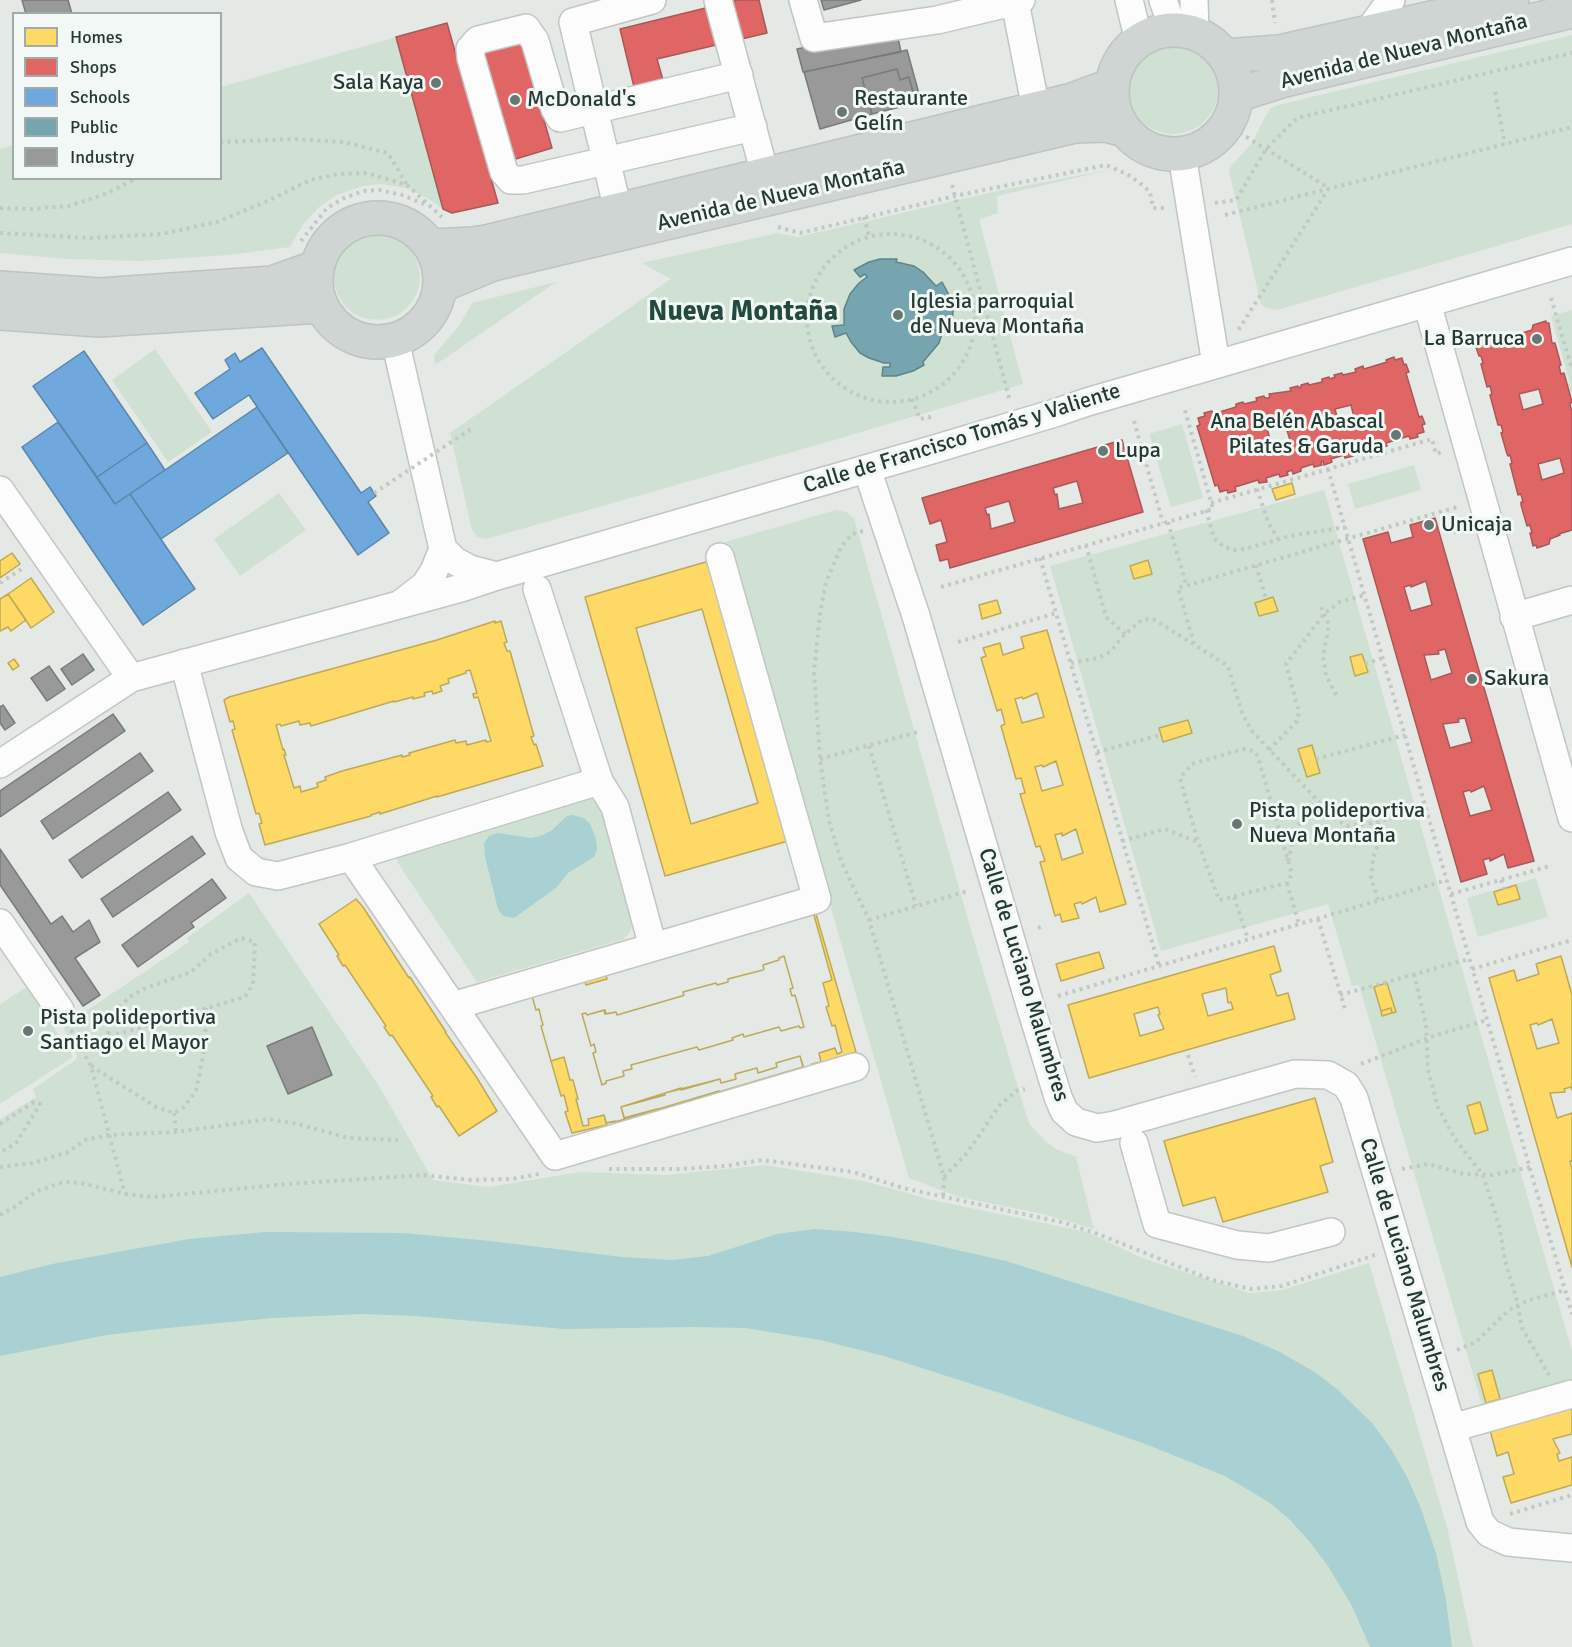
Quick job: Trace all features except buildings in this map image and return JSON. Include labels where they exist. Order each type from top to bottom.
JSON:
[{"type":"main road","name":"Avenida de Nueva Montaña","points":[[1225,56],[1279,52],[1512,0]]},
{"type":"main road","name":"Avenida de Nueva Montaña","points":[[1232,110],[1281,81],[1572,11]]},
{"type":"main road","points":[[1177,21],[1202,36],[1225,56],[1234,73],[1232,110],[1213,140],[1182,155],[1148,148],[1125,130],[1114,108],[1112,85],[1116,69],[1125,54],[1139,41],[1177,21]]},
{"type":"main road","name":"Avenida de Nueva Montaña","points":[[430,246],[473,244],[618,210],[1072,100],[1112,85]]},
{"type":"main road","name":"Avenida de Nueva Montaña","points":[[440,286],[493,264],[1075,126],[1106,125],[1125,130]]},
{"type":"main road","points":[[0,288],[100,295],[272,283],[307,257],[325,247],[339,232],[357,221],[377,218],[398,221],[416,231],[430,246],[439,265],[440,286],[433,309],[417,328],[395,340],[374,342],[352,337],[334,324],[321,306],[307,257]]},
{"type":"main road","points":[[0,313],[99,320],[321,306]]},
{"type":"street","points":[[618,210],[573,22],[652,0]]},
{"type":"street","points":[[718,0],[765,174]]},
{"type":"street","points":[[802,0],[814,39],[937,20],[1018,1],[1036,109]]},
{"type":"street","points":[[1129,0],[1139,41]]},
{"type":"street","points":[[1177,21],[1194,0]]},
{"type":"street","name":"Avenida de Nueva Montaña","points":[[1367,33],[1391,0]]},
{"type":"street","points":[[739,75],[560,118],[555,109],[535,41],[526,28],[478,40],[470,49],[504,172],[511,180],[523,180],[753,127]]},
{"type":"street","points":[[1182,155],[1216,364]]},
{"type":"street","name":"Calle de Francisco Tomás y Valiente","points":[[0,764],[131,678],[461,588],[1572,261]]},
{"type":"street","points":[[1427,303],[1572,818]]},
{"type":"street","points":[[395,340],[443,549],[455,561],[470,570],[497,576]]},
{"type":"street","name":"Calle de Luciano Malumbres","points":[[867,469],[916,615],[1030,1005],[1064,1111],[1069,1117],[1083,1125],[1096,1128],[1295,1074],[1318,1074],[1336,1078],[1346,1085],[1354,1098],[1478,1516],[1488,1533],[1508,1542],[1572,1548]]},
{"type":"street","points":[[0,490],[131,678]]},
{"type":"street","name":"Calle de Francisco Tomás y Valiente","points":[[401,604],[425,585],[443,549]]},
{"type":"street","points":[[453,1006],[817,899],[720,557]]},
{"type":"street","points":[[537,589],[599,781],[615,807],[653,947]]},
{"type":"street","points":[[1514,617],[1572,600]]},
{"type":"street","points":[[184,663],[229,832],[239,858],[256,872],[278,876],[351,857],[599,781]]},
{"type":"street","points":[[351,857],[555,1156],[855,1067]]},
{"type":"street","points":[[0,923],[60,1010]]},
{"type":"street","points":[[1134,1143],[1157,1224],[1237,1245],[1269,1248],[1330,1232]]},
{"type":"street","points":[[1452,1428],[1564,1397]]},
{"type":"path","points":[[1272,0],[1276,32]]},
{"type":"path","points":[[869,236],[864,217],[1106,165],[1127,174],[1150,192],[1153,208],[1191,207],[1236,200],[1266,149],[1297,118],[1572,53]]},
{"type":"path","points":[[1495,92],[1505,144]]},
{"type":"path","points":[[1232,110],[1266,149],[1329,188]]},
{"type":"path","points":[[1225,215],[1572,127]]},
{"type":"path","points":[[222,142],[295,139],[343,142],[388,153],[407,186]]},
{"type":"path","points":[[0,208],[29,209],[69,206],[108,193],[133,180]]},
{"type":"path","points":[[941,187],[952,184],[1016,425]]},
{"type":"path","points":[[1216,364],[1329,188]]},
{"type":"path","points":[[307,257],[312,225],[327,208],[344,198],[363,191],[379,190],[402,195],[431,207]]},
{"type":"path","points":[[904,234],[922,239],[951,258],[962,272],[970,288],[975,323],[966,357],[944,384],[912,399],[895,402],[877,401],[860,396],[837,383],[819,363],[809,339],[806,313],[815,279],[825,264],[838,252],[853,242],[869,236],[904,234]]},
{"type":"path","points":[[970,288],[978,285]]},
{"type":"path","points":[[1551,298],[1572,369]]},
{"type":"path","points":[[941,587],[1213,508],[1184,407]]},
{"type":"path","points":[[1134,422],[1186,585]]},
{"type":"path","points":[[374,493],[471,429]]},
{"type":"path","points":[[1211,503],[1432,439],[1436,454],[1442,452]]},
{"type":"path","points":[[1328,469],[1572,1314]]},
{"type":"path","points":[[1257,489],[1268,522],[1278,539]]},
{"type":"path","points":[[1194,644],[1178,588],[1457,507]]},
{"type":"path","points":[[1206,510],[1214,538],[1224,547],[1234,550],[1278,539],[1345,527]]},
{"type":"path","points":[[864,530],[852,534],[841,548],[826,582],[814,671],[820,759],[829,821],[842,863],[869,920],[944,1177],[943,1196]]},
{"type":"path","points":[[1454,532],[1464,530]]},
{"type":"path","points":[[1086,545],[1106,616],[1125,634]]},
{"type":"path","points":[[1040,558],[1159,966]]},
{"type":"path","points":[[1256,565],[1266,599]]},
{"type":"path","points":[[1269,750],[1297,721],[1299,712],[1286,663],[1325,613],[1340,602],[1365,595]]},
{"type":"path","points":[[1321,607],[1329,625],[1323,656],[1326,675],[1336,695]]},
{"type":"path","points":[[958,642],[1056,613]]},
{"type":"path","points":[[1071,663],[1098,658],[1110,652],[1125,634],[1143,619],[1155,620],[1228,666],[1242,713],[1251,730],[1336,820],[1348,826],[1379,822],[1426,807]]},
{"type":"path","points":[[1365,664],[1383,658]]},
{"type":"path","points":[[820,759],[921,731]]},
{"type":"path","points":[[1097,752],[1161,735]]},
{"type":"path","points":[[1316,759],[1405,735]]},
{"type":"path","points":[[868,746],[916,906]]},
{"type":"path","points":[[1287,883],[1219,900],[1198,842],[1180,778],[1192,764],[1243,749],[1254,751],[1258,757],[1292,874],[1287,883],[1299,924]]},
{"type":"path","points":[[1288,862],[1298,826],[1321,804]]},
{"type":"path","points":[[1378,900],[1371,878],[1374,858],[1383,831],[1379,822]]},
{"type":"path","points":[[1122,841],[1165,829],[1198,842]]},
{"type":"path","points":[[1451,894],[1550,866]]},
{"type":"path","points":[[1058,996],[1447,880]]},
{"type":"path","points":[[1502,880],[1504,889]]},
{"type":"path","points":[[869,920],[968,891]]},
{"type":"path","points":[[1234,897],[1248,940]]},
{"type":"path","points":[[1318,918],[1345,1009]]},
{"type":"path","points":[[80,1045],[245,997],[253,984],[255,942],[242,938],[211,954],[191,972],[146,988],[131,996],[114,1012],[107,1037]]},
{"type":"path","points":[[1472,969],[1572,940]]},
{"type":"path","points":[[1340,995],[1469,958]]},
{"type":"path","points":[[1414,974],[1426,1024],[1430,1082],[1441,1116],[1455,1139],[1483,1175],[1499,1225],[1504,1260],[1518,1305],[1522,1328],[1564,1397]]},
{"type":"path","points":[[91,1066],[156,1107],[174,1113],[184,1107],[196,1091],[205,1046],[206,1008]]},
{"type":"path","points":[[60,1010],[91,1066],[125,1194]]},
{"type":"path","points":[[1361,1065],[1426,1039],[1487,1020]]},
{"type":"path","points":[[944,1177],[967,1153],[999,1106],[1016,1091],[1025,1089]]},
{"type":"path","points":[[0,1124],[34,1102],[40,1104],[16,1143],[0,1154]]},
{"type":"path","points":[[174,1113],[176,1132]]},
{"type":"path","points":[[0,1167],[33,1163],[68,1152],[85,1140],[109,1135],[176,1132],[268,1119],[298,1124],[348,1138],[398,1140]]},
{"type":"path","points":[[604,1169],[679,1169],[726,1166],[762,1160],[852,1172],[903,1188],[1065,1222],[1212,1280],[1251,1289],[1282,1286],[1398,1247]]},
{"type":"path","points":[[1401,1169],[1428,1164],[1464,1174],[1492,1175],[1530,1167]]},
{"type":"path","points":[[0,1215],[37,1191],[63,1182],[81,1183],[125,1194],[153,1197],[390,1177],[423,1175],[471,1180],[513,1179],[549,1172]]},
{"type":"path","points":[[1457,1350],[1476,1342],[1504,1314],[1518,1305],[1565,1290]]},
{"type":"path","points":[[1503,1515],[1572,1495]]},
{"type":"green space","points":[[1572,35],[1572,224],[1277,310],[1266,308],[1261,304],[1229,171],[1252,143],[1271,108]]},
{"type":"green space","points":[[396,37],[443,209],[406,188],[380,184],[363,186],[337,195],[319,207],[304,223],[290,247],[228,255],[140,261],[66,259],[0,253],[0,149],[12,145],[12,180],[222,180],[222,87]]},
{"type":"green space","points":[[1173,44],[1190,47],[1205,57],[1215,72],[1218,89],[1215,106],[1205,121],[1190,131],[1173,134],[1156,131],[1141,121],[1131,106],[1128,89],[1131,72],[1141,57],[1156,47]]},
{"type":"green space","points":[[1114,169],[997,196],[998,213],[979,219],[1023,384],[486,539],[477,537],[472,530],[450,433],[671,279],[642,263],[778,233],[798,237],[997,191]]},
{"type":"green space","points":[[377,234],[401,241],[413,253],[420,277],[413,301],[401,313],[377,320],[353,313],[341,301],[334,277],[341,253],[353,241]]},
{"type":"green space","points":[[556,282],[435,365],[434,355],[459,326],[472,303]]},
{"type":"green space","points":[[1572,310],[1572,392],[1569,393],[1567,384],[1570,383],[1551,316]]},
{"type":"green space","points":[[155,349],[212,432],[168,462],[112,380]]},
{"type":"green space","points":[[1182,424],[1203,498],[1171,507],[1149,434]]},
{"type":"green space","points":[[1414,465],[1421,490],[1355,509],[1348,484]]},
{"type":"green space","points":[[1324,490],[1572,1351],[1572,1380],[1482,1405],[1359,985],[1352,986],[1328,904],[1161,951],[1050,566]]},
{"type":"green space","points":[[279,493],[306,530],[240,576],[214,539]]},
{"type":"green space","points":[[836,510],[846,512],[854,518],[971,930],[1030,1125],[1056,1149],[1076,1157],[1094,1229],[1043,1214],[959,1197],[909,1178],[725,542]]},
{"type":"green space","points":[[577,798],[591,798],[604,811],[633,922],[630,932],[624,939],[477,982],[398,863],[395,854]]},
{"type":"green space","points":[[1536,878],[1548,917],[1478,937],[1467,898]]},
{"type":"green space","points":[[249,893],[379,1086],[433,1180],[488,1187],[581,1172],[666,1175],[765,1165],[864,1181],[932,1200],[1087,1232],[1142,1258],[1250,1293],[1282,1290],[1369,1263],[1447,1527],[1473,1647],[0,1647],[0,1119],[36,1097],[33,1089],[77,1059],[76,1050],[61,1024],[80,1015],[189,942],[187,938]]},
{"type":"green space","name":"Pista polideportiva Santiago el Mayor","points":[[27,987],[73,1057],[0,1104],[0,1004]]},
{"type":"water","points":[[567,816],[584,818],[590,824],[596,839],[597,849],[594,857],[568,873],[556,888],[514,918],[503,916],[498,909],[485,857],[484,843],[489,836],[498,833],[531,838],[540,836],[551,831]]},
{"type":"water","points":[[815,1229],[893,1237],[1006,1261],[1243,1336],[1280,1352],[1316,1373],[1338,1390],[1372,1423],[1391,1449],[1407,1477],[1420,1506],[1436,1553],[1446,1600],[1452,1647],[1370,1647],[1352,1606],[1328,1566],[1310,1542],[1270,1503],[1225,1476],[1148,1445],[1000,1393],[884,1356],[820,1340],[745,1328],[564,1329],[416,1316],[362,1314],[273,1318],[167,1328],[107,1335],[0,1356],[0,1277],[52,1264],[189,1239],[266,1232],[403,1233],[622,1257],[672,1260],[708,1256],[777,1234]]},
{"type":"place","name":"Sala Kaya","points":[[436,83]]},
{"type":"place","name":"McDonald's","points":[[515,100]]},
{"type":"place","name":"Restaurante Gelín","points":[[842,112]]},
{"type":"place","name":"Iglesia parroquial de Nueva Montaña","points":[[898,315]]},
{"type":"place","name":"La Barruca","points":[[1537,339]]},
{"type":"place","name":"Ana Belén Abascal Pilates & Garuda","points":[[1396,435]]},
{"type":"place","name":"Lupa","points":[[1103,451]]},
{"type":"place","name":"Unicaja","points":[[1429,525]]},
{"type":"place","name":"Sakura","points":[[1472,679]]},
{"type":"place","name":"Pista polideportiva Nueva Montaña","points":[[1237,824]]},
{"type":"place","name":"Pista polideportiva Santiago el Mayor","points":[[28,1031]]},
{"type":"district","name":"Nueva Montaña","points":[[743,313]]}]
